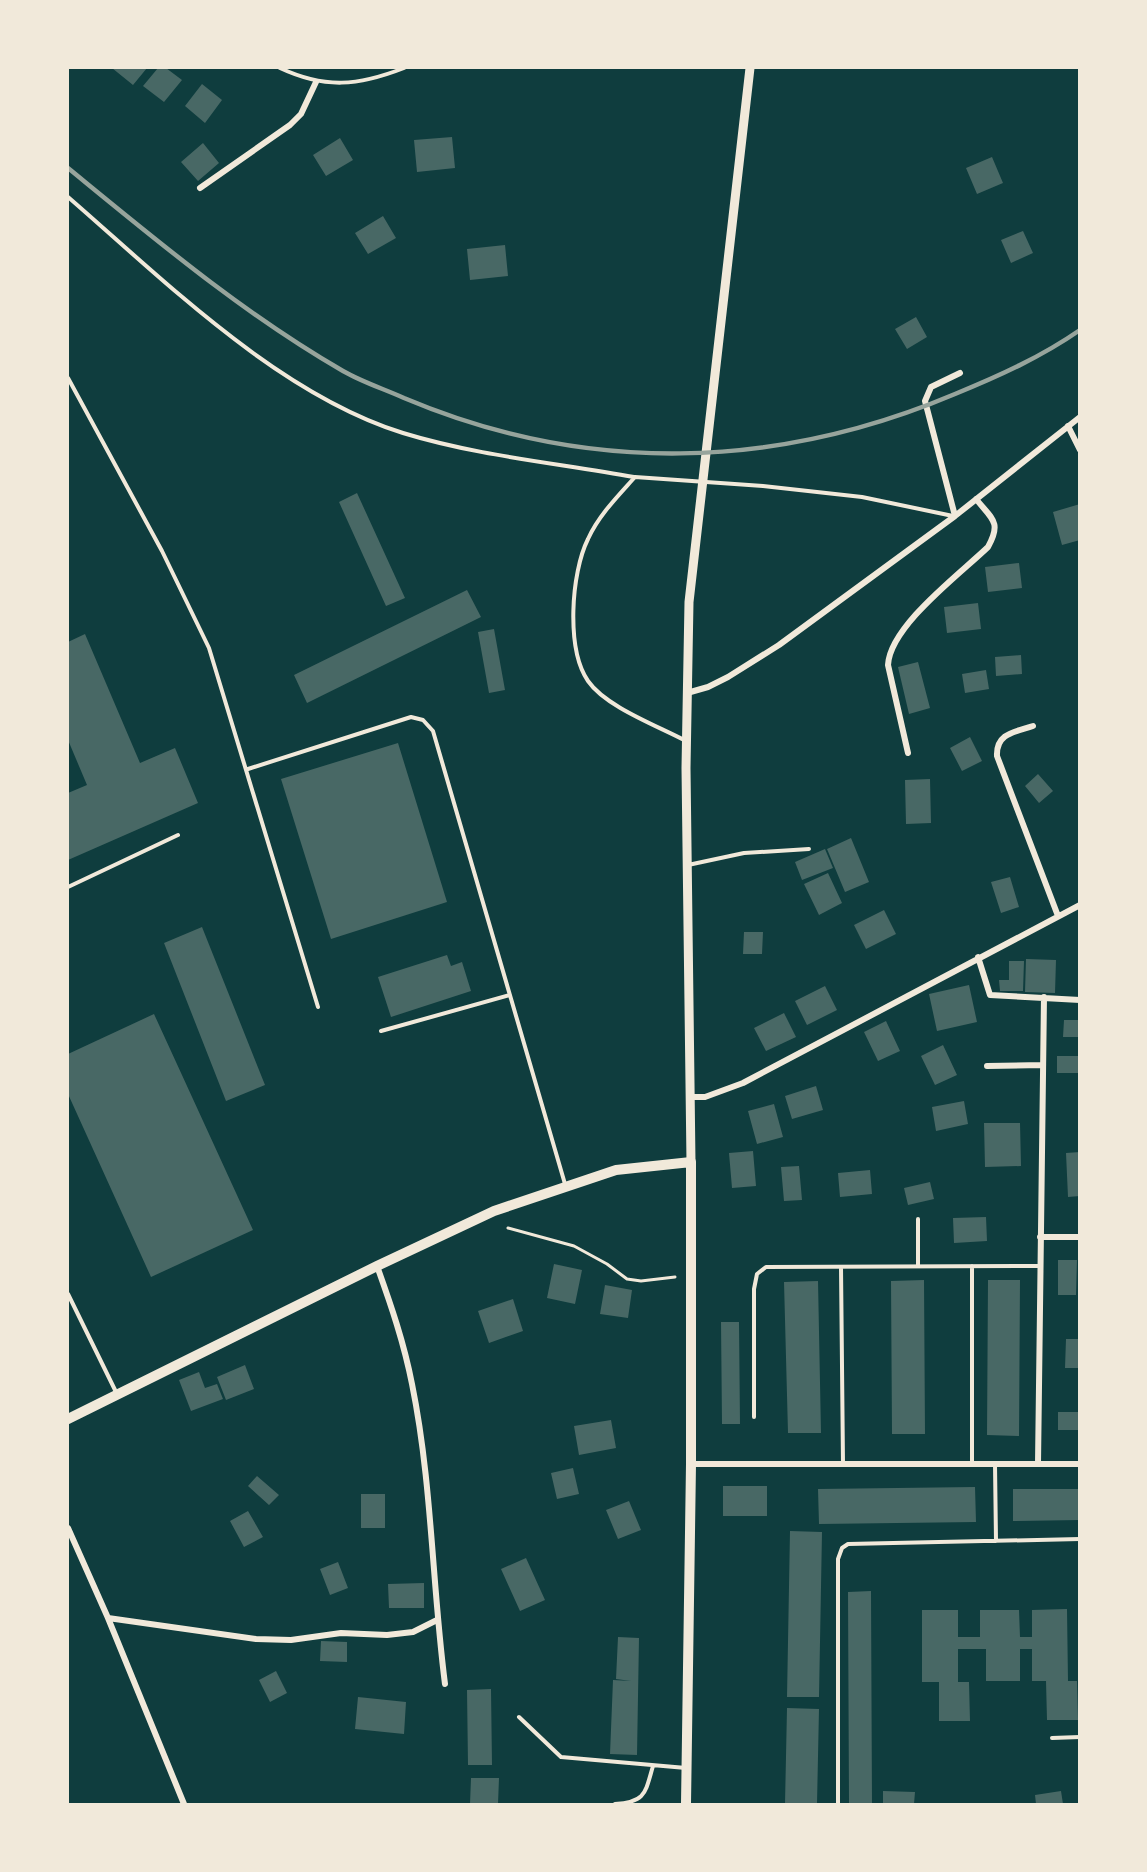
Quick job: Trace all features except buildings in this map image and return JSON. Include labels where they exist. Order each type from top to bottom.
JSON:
[{"type":"main road","points":[[68,1419],[377,1266],[494,1211],[565,1185],[616,1170],[691,1162],[691,1464],[686,1804]]},
{"type":"street","points":[[691,1162],[686,741],[689,602],[750,68]]},
{"type":"street","points":[[200,188],[290,125],[301,114],[316,82]]},
{"type":"street","points":[[955,516],[925,401],[931,387],[960,373]]},
{"type":"street","points":[[687,693],[708,687],[728,677],[779,645],[955,516],[1080,417]]},
{"type":"street","points":[[1068,426],[1080,450]]},
{"type":"street","points":[[908,753],[888,665],[889,652],[909,622],[988,547],[996,533],[995,523],[976,499]]},
{"type":"street","points":[[1033,726],[1003,736],[997,744],[997,756],[1058,916]]},
{"type":"street","points":[[691,1097],[715,1094],[743,1083],[1080,905]]},
{"type":"street","points":[[978,957],[990,995],[1080,1000]]},
{"type":"street","points":[[1038,1464],[1044,998]]},
{"type":"street","points":[[987,1066],[1042,1065]]},
{"type":"street","points":[[1040,1237],[1080,1236]]},
{"type":"street","points":[[377,1266],[397,1320],[413,1384],[422,1448],[445,1684]]},
{"type":"street","points":[[691,1464],[1080,1464]]},
{"type":"street","points":[[68,1528],[108,1618],[184,1804]]},
{"type":"street","points":[[108,1618],[256,1639],[291,1640],[341,1633],[387,1635],[413,1632],[437,1620]]},
{"type":"lane","points":[[280,68],[316,82],[339,84],[404,68]]},
{"type":"lane","points":[[68,198],[247,351],[343,408],[402,433],[462,448],[635,477],[763,486],[862,497],[955,516]]},
{"type":"lane","points":[[68,378],[162,551],[209,648],[248,769],[318,1007]]},
{"type":"lane","points":[[635,477],[607,509],[589,536],[579,558],[574,630],[578,659],[588,681],[605,698],[686,741]]},
{"type":"lane","points":[[248,769],[411,717],[423,720],[433,731],[565,1185]]},
{"type":"lane","points":[[68,887],[178,835]]},
{"type":"lane","points":[[687,866],[744,853],[809,849]]},
{"type":"lane","points":[[381,1031],[510,995]]},
{"type":"lane","points":[[918,1219],[918,1266]]},
{"type":"lane","points":[[972,1266],[972,1464]]},
{"type":"lane","points":[[754,1417],[754,1289],[757,1274],[766,1267],[1040,1266]]},
{"type":"lane","points":[[841,1267],[843,1464]]},
{"type":"lane","points":[[68,1294],[117,1394]]},
{"type":"lane","points":[[995,1464],[996,1541]]},
{"type":"lane","points":[[837,1804],[838,1559],[842,1548],[848,1544],[1080,1539]]},
{"type":"lane","points":[[519,1717],[561,1757],[686,1768]]},
{"type":"lane","points":[[1052,1738],[1080,1737]]},
{"type":"lane","points":[[615,1804],[633,1803],[639,1800],[645,1792],[653,1766]]},
{"type":"path","points":[[508,1228],[574,1246],[607,1264],[627,1279],[641,1281],[675,1277]]},
{"type":"railway","points":[[68,168],[236,301],[306,349],[343,371],[404,398],[473,423],[542,441],[611,451],[680,453],[750,449],[819,438],[887,419],[955,394],[1019,365],[1080,330]]}]
